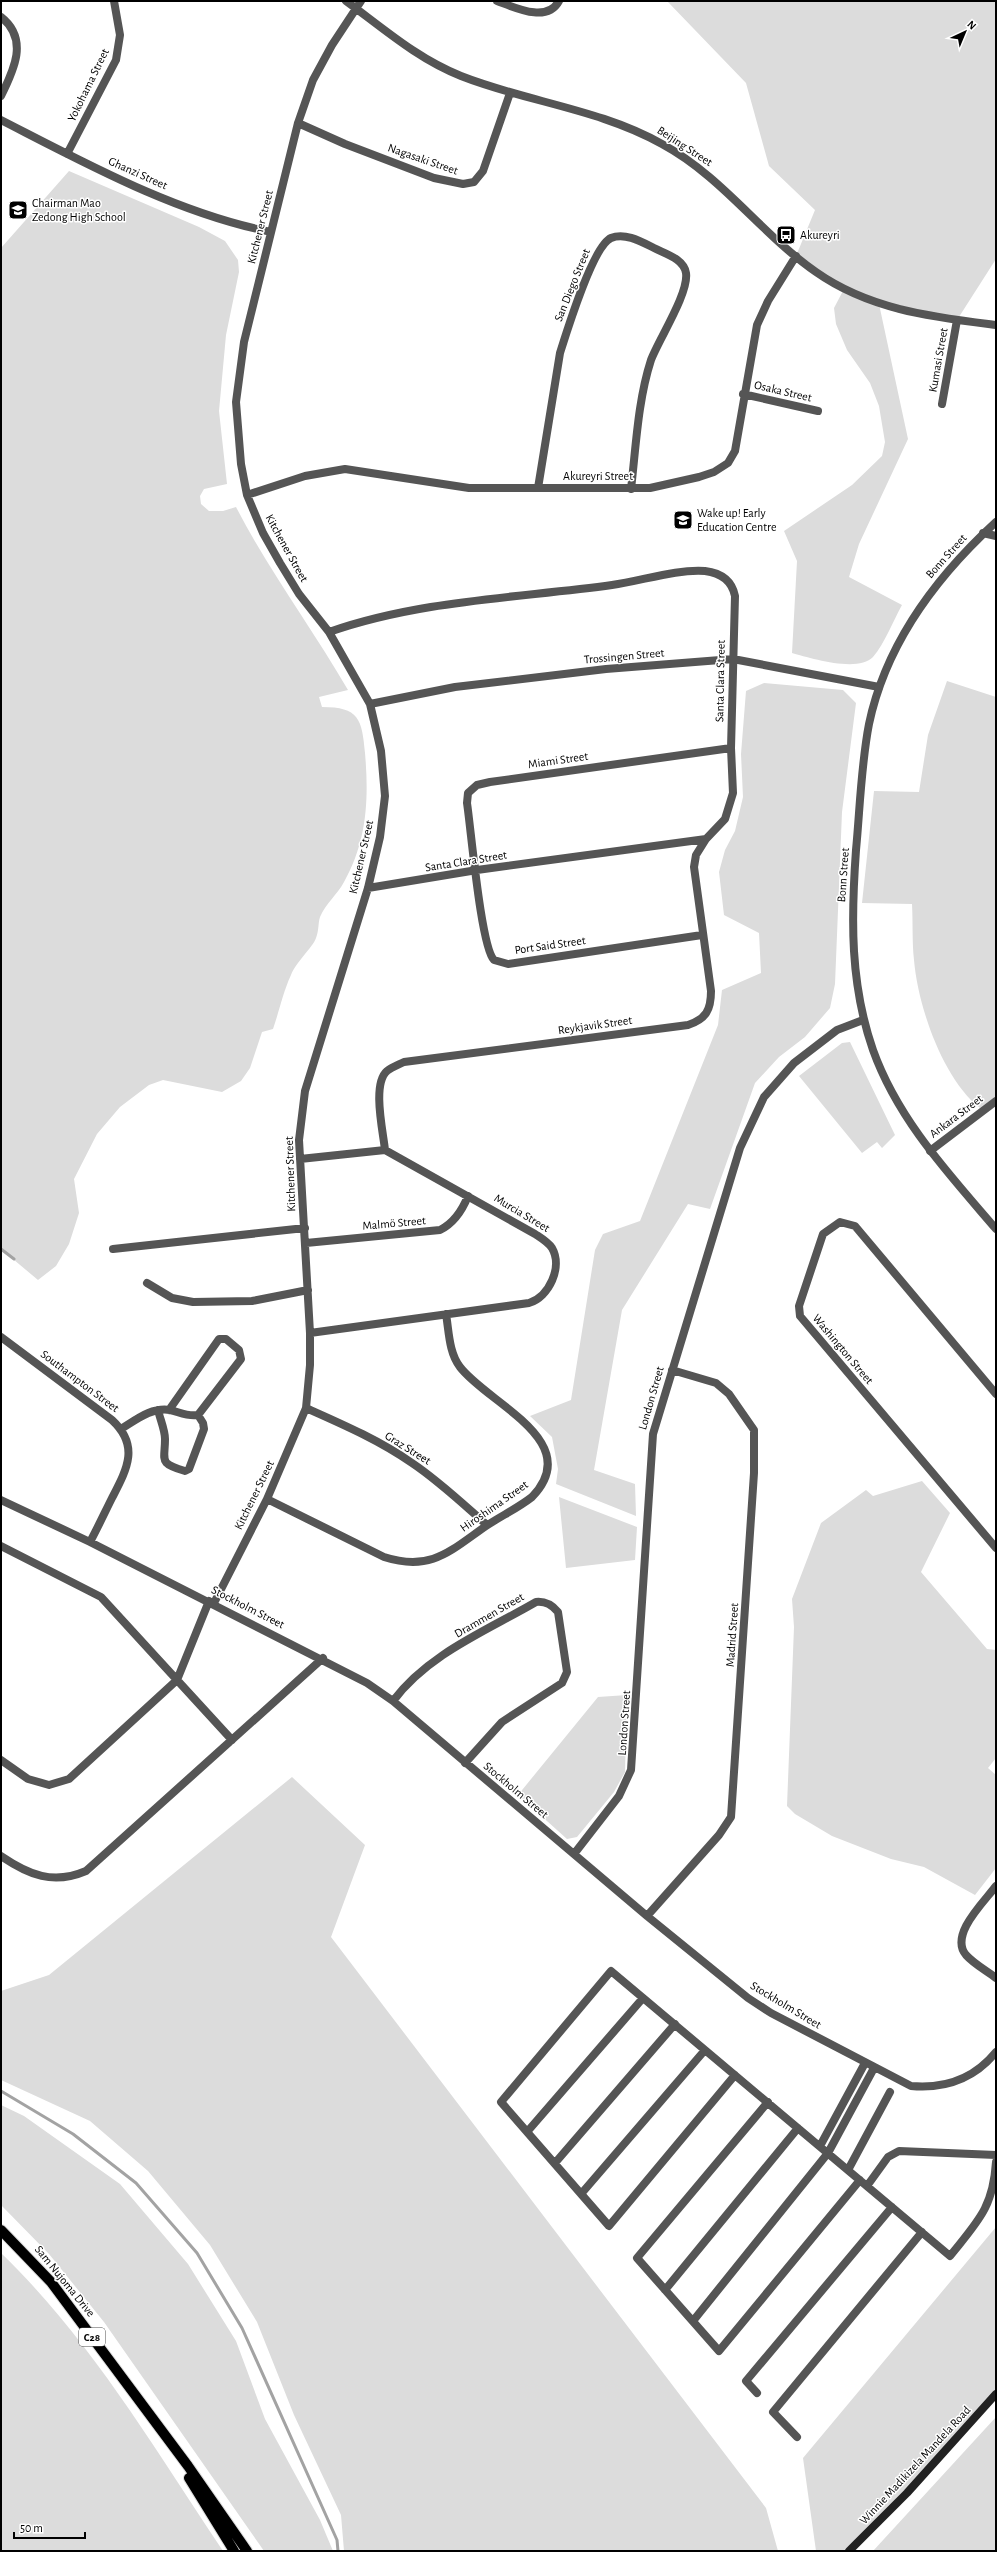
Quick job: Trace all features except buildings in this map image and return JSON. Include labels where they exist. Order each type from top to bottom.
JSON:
[{"type":"main road","name":"Sam Nujoma Drive","points":[[1,2230],[52,2282],[247,2551]]},
{"type":"main road","name":"Winnie Madikizela Mandela Road","points":[[849,2551],[907,2493],[996,2394]]},
{"type":"main road","name":"Sam Nujoma Drive","points":[[175,2450],[183,2469],[234,2551]]},
{"type":"street","name":"Yokohama Street","points":[[67,154],[116,60],[120,35],[114,1]]},
{"type":"street","name":"Beijing Street","points":[[346,1],[358,4],[386,33],[427,59],[463,77],[510,93],[602,118],[662,144],[717,182],[815,272],[857,296],[911,312],[996,325]]},
{"type":"street","points":[[498,1],[525,10],[546,12],[553,10],[560,1]]},
{"type":"street","name":"Kitchener Street","points":[[177,1680],[211,1602],[267,1499],[306,1408],[310,1365],[310,1333],[299,1140],[305,1091],[368,888],[380,837],[385,796],[381,751],[370,704],[329,632],[299,594],[262,533],[247,494],[241,464],[236,402],[244,342],[298,123],[313,80],[358,4]]},
{"type":"street","points":[[1,17],[15,35],[18,57],[13,73],[1,96]]},
{"type":"street","name":"Nagasaki Street","points":[[298,123],[345,144],[434,178],[463,184],[474,182],[484,171],[510,93]]},
{"type":"street","name":"Ghanzi Street","points":[[1,120],[67,154],[162,198],[224,220],[270,232]]},
{"type":"street","name":"San Diego Street","points":[[538,488],[560,353],[566,333],[599,249],[610,238],[621,236],[638,240],[675,258],[683,265],[686,272],[685,286],[652,359],[646,378],[631,489]]},
{"type":"street","name":"Akureyri Street","points":[[247,494],[305,476],[345,469],[469,488],[631,489],[650,488],[699,478],[728,463],[734,450],[738,435],[743,394],[757,325],[768,301],[796,256]]},
{"type":"street","name":"Kumasi Street","points":[[942,404],[957,320]]},
{"type":"street","name":"Osaka Street","points":[[743,394],[818,411]]},
{"type":"street","name":"Bonn Street","points":[[996,522],[983,533],[939,580],[918,611],[893,654],[879,687],[870,722],[863,766],[852,926],[855,975],[863,1020],[887,1084],[903,1112],[930,1151],[996,1229]]},
{"type":"street","points":[[983,533],[996,536]]},
{"type":"street","name":"Santa Clara Street","points":[[329,632],[366,621],[466,601],[614,585],[704,571],[720,575],[733,587],[735,596],[732,659],[731,748],[733,793],[729,810],[721,824],[706,839],[477,870],[368,888]]},
{"type":"street","name":"Trossingen Street","points":[[370,704],[470,686],[606,669],[732,659],[879,687]]},
{"type":"street","name":"Miami Street","points":[[477,870],[467,803],[468,793],[477,785],[731,748]]},
{"type":"street","name":"Reykjavik Street","points":[[385,1150],[379,1085],[386,1072],[404,1062],[688,1024],[701,1020],[709,1011],[711,999],[694,866],[696,855],[706,839]]},
{"type":"street","name":"Port Said Street","points":[[477,870],[484,936],[492,957],[498,962],[508,964],[702,935]]},
{"type":"street","name":"London Street","points":[[574,1854],[620,1796],[627,1784],[634,1760],[652,1443],[672,1370],[740,1148],[754,1114],[773,1085],[802,1056],[837,1030],[863,1020]]},
{"type":"street","name":"Ankara Street","points":[[930,1151],[996,1101]]},
{"type":"street","points":[[300,1160],[385,1150]]},
{"type":"street","name":"Murcia Street","points":[[310,1333],[533,1302],[543,1294],[551,1283],[555,1259],[547,1242],[385,1150]]},
{"type":"street","name":"Malmö Street","points":[[306,1243],[434,1232],[454,1220],[464,1208],[468,1196]]},
{"type":"street","name":"Washington Street","points":[[996,1394],[855,1226],[840,1222],[823,1234],[799,1306],[800,1316],[996,1548]]},
{"type":"street","points":[[113,1249],[304,1228]]},
{"type":"street","points":[[147,1283],[172,1298],[194,1302],[252,1301],[308,1290]]},
{"type":"street","name":"Hiroshima Street","points":[[267,1499],[384,1557],[409,1563],[434,1560],[527,1501],[538,1491],[548,1464],[546,1449],[536,1433],[460,1367],[451,1346],[446,1314]]},
{"type":"street","name":"Southampton Street","points":[[1,1337],[97,1408],[121,1429],[127,1441],[128,1466],[90,1542]]},
{"type":"street","points":[[168,1410],[219,1339],[226,1338],[239,1350],[240,1359],[198,1415]]},
{"type":"street","name":"Madrid Street","points":[[647,1916],[720,1835],[731,1817],[755,1453],[754,1430],[725,1390],[716,1383],[672,1370]]},
{"type":"street","name":"Graz Street","points":[[306,1408],[352,1428],[406,1459],[434,1479],[487,1525]]},
{"type":"street","points":[[121,1429],[148,1412],[158,1410],[168,1410],[198,1415],[204,1428],[189,1468],[185,1471],[164,1460],[162,1456],[165,1439],[158,1410]]},
{"type":"street","name":"Stockholm Street","points":[[1,1500],[211,1602],[323,1658],[367,1683],[393,1701],[647,1916],[748,1998],[771,2013],[874,2068],[912,2086],[931,2088],[965,2078],[979,2069],[996,2052]]},
{"type":"street","points":[[1,1546],[101,1597],[232,1740]]},
{"type":"street","name":"Drammen Street","points":[[393,1701],[410,1681],[431,1662],[536,1602],[546,1603],[553,1607],[558,1612],[567,1672],[566,1678],[556,1687],[502,1722],[465,1763]]},
{"type":"street","points":[[1,1856],[35,1876],[63,1878],[86,1871],[323,1658]]},
{"type":"street","points":[[1,1760],[28,1779],[50,1786],[69,1779],[177,1680]]},
{"type":"street","points":[[996,1886],[967,1923],[961,1937],[963,1949],[967,1956],[996,1978]]},
{"type":"street","points":[[735,2075],[609,2226],[501,2102],[611,1971],[768,2102],[950,2256],[982,2217],[988,2205],[994,2188],[996,2162]]},
{"type":"street","points":[[527,2132],[643,1998]]},
{"type":"street","points":[[555,2163],[675,2024]]},
{"type":"street","points":[[581,2194],[705,2050]]},
{"type":"street","points":[[820,2146],[865,2063]]},
{"type":"street","points":[[693,2321],[828,2153],[874,2068]]},
{"type":"street","points":[[848,2170],[890,2092]]},
{"type":"street","points":[[768,2102],[637,2258],[719,2351],[860,2180]]},
{"type":"street","points":[[665,2290],[798,2128]]},
{"type":"street","points":[[867,2186],[888,2157],[899,2151],[996,2155]]},
{"type":"street","points":[[757,2393],[746,2381],[892,2207]]},
{"type":"street","points":[[797,2437],[774,2412],[922,2232]]},
{"type":"shaded area","points":[[667,1],[996,1],[996,259],[957,320],[879,304],[908,439],[859,544],[849,577],[902,605],[881,645],[873,657],[866,662],[857,664],[834,663],[792,653],[797,561],[784,531],[852,485],[882,456],[885,442],[879,406],[870,383],[847,350],[836,324],[834,308],[844,289],[796,256],[815,210],[769,166],[746,83]]},
{"type":"shaded area","points":[[69,171],[199,227],[225,241],[238,260],[239,272],[226,335],[219,411],[227,484],[204,489],[200,496],[201,504],[209,511],[223,511],[236,507],[276,577],[348,690],[319,697],[322,707],[344,709],[356,717],[360,724],[364,741],[367,787],[365,819],[362,835],[352,867],[341,887],[322,912],[319,919],[316,938],[312,946],[293,970],[273,1029],[262,1032],[250,1068],[241,1081],[222,1092],[163,1080],[149,1085],[120,1107],[97,1134],[74,1179],[79,1213],[69,1244],[56,1266],[38,1280],[1,1249],[1,248]]},
{"type":"shaded area","points":[[947,681],[996,697],[996,1096],[980,1108],[967,1095],[944,1061],[927,1020],[916,979],[913,946],[912,904],[862,903],[874,791],[919,792],[928,735]]},
{"type":"shaded area","points":[[764,683],[843,690],[856,703],[842,812],[835,984],[830,1008],[805,1037],[779,1057],[755,1083],[710,1209],[688,1204],[622,1310],[594,1470],[635,1484],[636,1516],[556,1484],[558,1469],[552,1437],[530,1416],[571,1400],[595,1250],[603,1234],[640,1221],[718,1025],[722,990],[761,973],[759,933],[724,915],[719,872],[725,850],[735,831],[743,797],[741,754],[746,691]]},
{"type":"shaded area","points":[[850,1042],[895,1135],[882,1148],[877,1142],[862,1153],[799,1076],[842,1043]]},
{"type":"shaded area","points":[[922,1481],[950,1513],[921,1572],[987,1649],[996,1650],[996,1758],[988,1768],[996,1775],[996,1868],[975,1895],[924,1867],[891,1859],[832,1836],[795,1814],[787,1806],[794,1627],[792,1599],[821,1523],[866,1490],[873,1496]]},
{"type":"shaded area","points":[[559,1497],[637,1527],[635,1560],[566,1568]]},
{"type":"shaded area","points":[[627,1695],[625,1772],[614,1792],[577,1837],[567,1839],[518,1795],[598,1697]]},
{"type":"shaded area","points":[[292,1777],[365,1845],[331,1937],[766,2508],[778,2551],[344,2551],[341,2515],[294,2415],[257,2322],[210,2245],[148,2171],[90,2121],[1,2080],[1,1991],[49,1975]]},
{"type":"shaded area","points":[[1,2105],[24,2116],[120,2184],[188,2264],[236,2341],[265,2419],[320,2520],[333,2551],[264,2551],[104,2322],[49,2254],[1,2205]]},
{"type":"shaded area","points":[[996,2227],[996,2394],[849,2551],[816,2551],[803,2458]]},
{"type":"shaded area","points":[[1,2253],[34,2287],[93,2358],[146,2434],[223,2551],[1,2551]]},
{"type":"shaded area","points":[[996,2417],[996,2551],[873,2551]]},
{"type":"waterway","points":[[1,1249],[14,1259]]},
{"type":"waterway","points":[[1,2091],[73,2134],[136,2183],[197,2253],[242,2328],[337,2540],[338,2551]]},
{"type":"place","name":"Chairman Mao Zedong High School","points":[[18,210]]},
{"type":"place","name":"Akureyri","points":[[786,235]]},
{"type":"place","name":"Wake up! Early Education Centre","points":[[683,520]]}]
